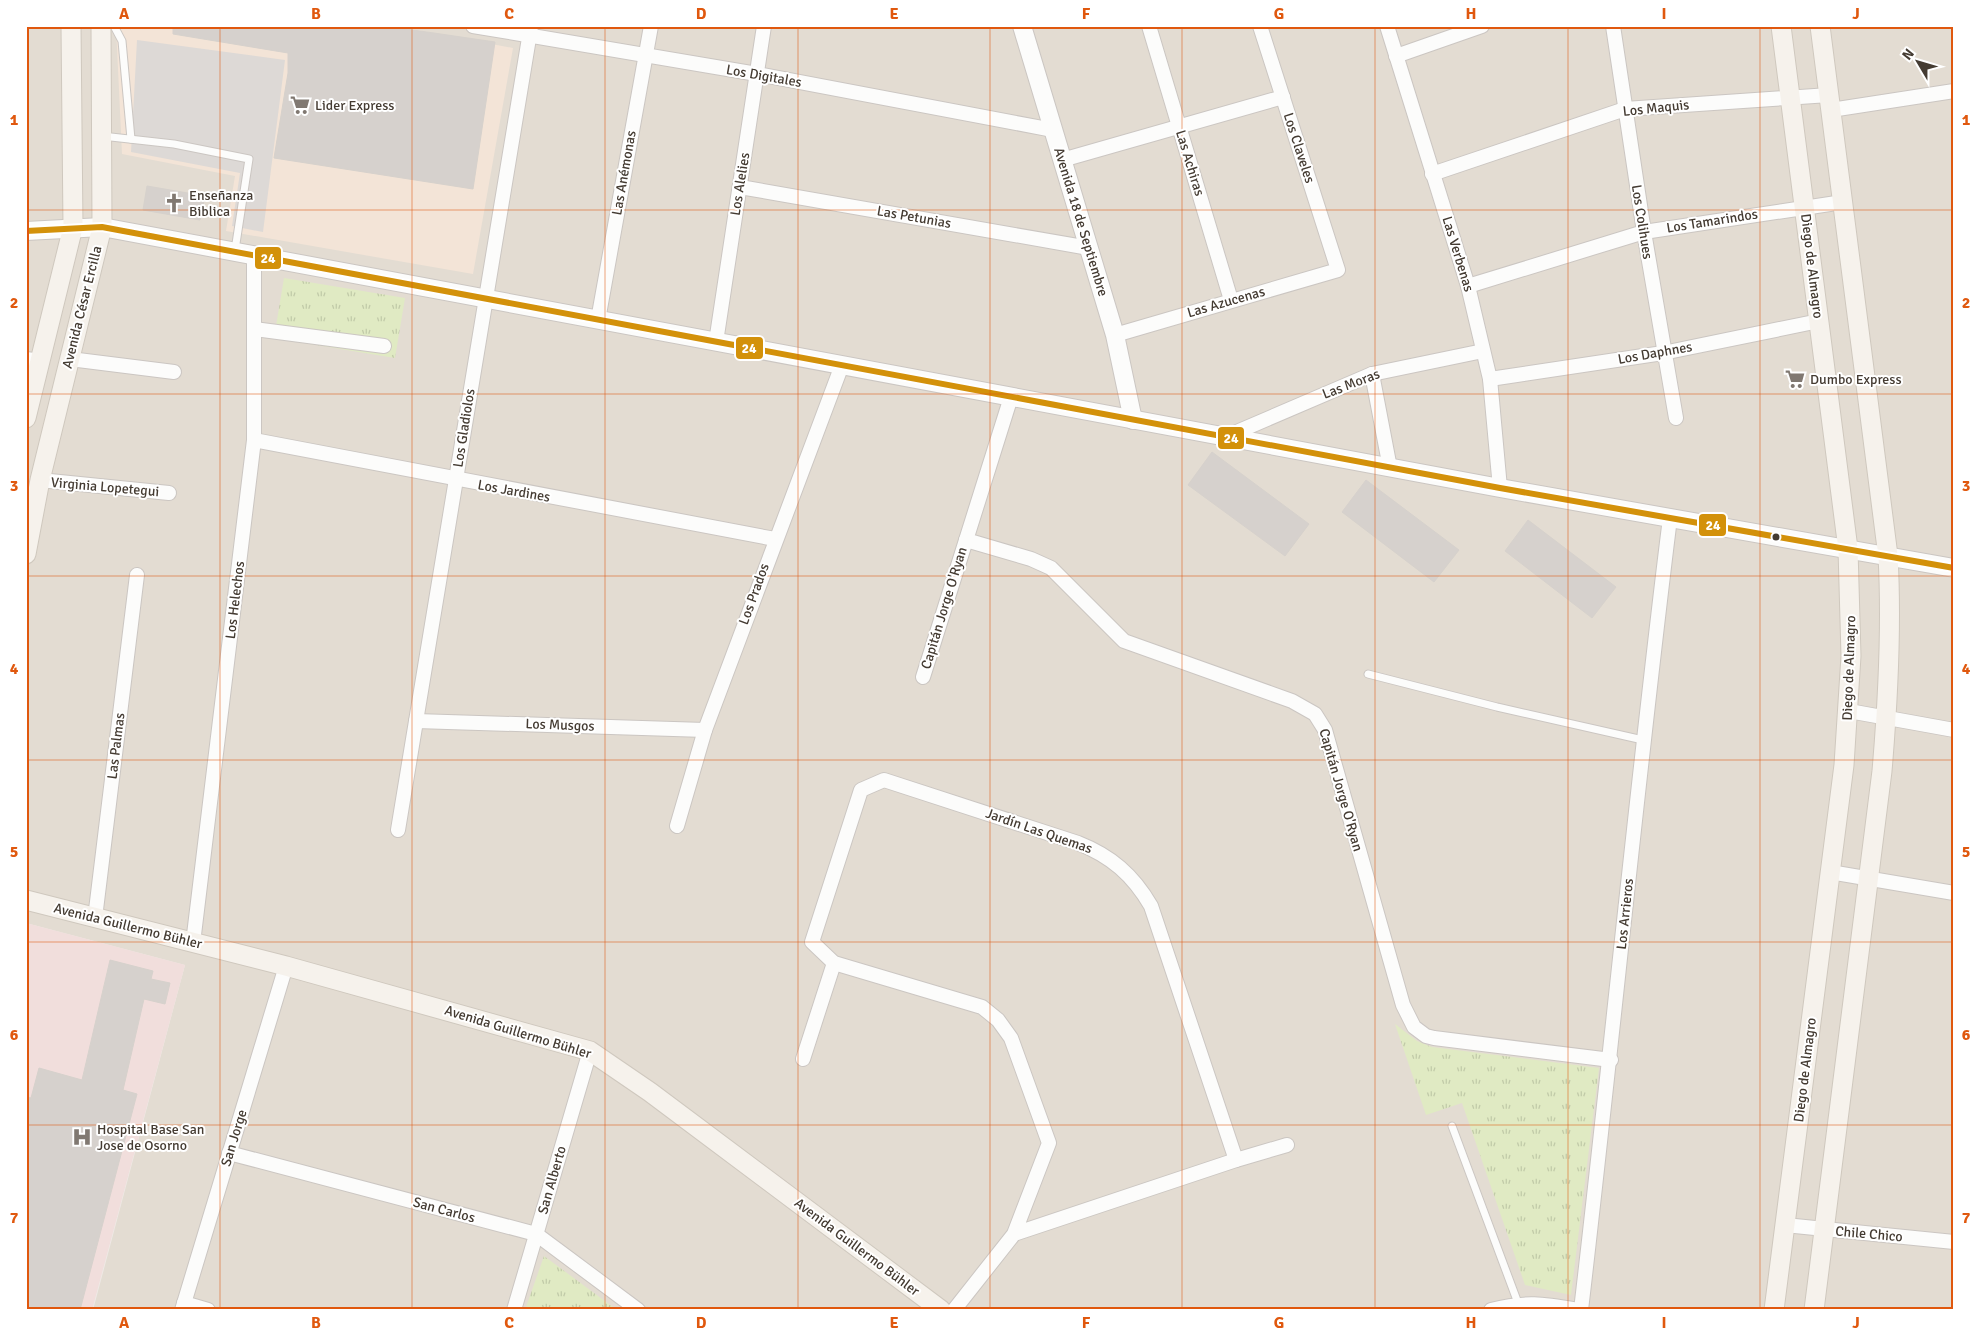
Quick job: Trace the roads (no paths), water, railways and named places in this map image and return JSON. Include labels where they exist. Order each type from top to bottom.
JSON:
[{"type":"main road","name":"Avenida César Ercilla","points":[[26,418],[34,365],[73,228],[71,26]]},
{"type":"main road","name":"Avenida César Ercilla","points":[[27,545],[40,480],[102,227],[101,26]]},
{"type":"main road","name":"Diego de Almagro","points":[[1774,1310],[1849,712],[1851,601],[1848,549],[1781,26]]},
{"type":"main road","points":[[1814,1310],[1887,717],[1890,608],[1888,556],[1820,26]]},
{"type":"main road","points":[[73,116],[82,128],[102,136]]},
{"type":"main road","points":[[34,365],[65,378]]},
{"type":"main road","name":"Avenida Guillermo Bühler","points":[[26,900],[286,966],[590,1051],[650,1092],[941,1310]]},
{"type":"street","name":"Los Digitales","points":[[473,26],[530,32],[646,56],[757,74],[1053,130]]},
{"type":"street","name":"Las Anémonas","points":[[598,320],[651,26]]},
{"type":"street","name":"Los Alelies","points":[[716,342],[764,26]]},
{"type":"street","name":"Avenida 18 de Septiembre","points":[[1022,26],[1115,335],[1133,420]]},
{"type":"street","name":"Las Achiras","points":[[1149,26],[1231,300]]},
{"type":"street","name":"Los Claveles","points":[[1260,26],[1338,270]]},
{"type":"street","name":"Las Verbenas","points":[[1387,26],[1468,286],[1490,379],[1500,488]]},
{"type":"street","points":[[1396,56],[1482,26]]},
{"type":"street","name":"Los Colihues","points":[[1613,26],[1663,353],[1676,418]]},
{"type":"street","name":"Los Gladiolos","points":[[398,830],[530,32]]},
{"type":"street","name":"Los Maquis","points":[[1432,174],[1625,109],[1790,97],[1830,103],[1954,91]]},
{"type":"street","points":[[1062,160],[1282,97]]},
{"type":"street","name":"Las Petunias","points":[[740,187],[1089,248]]},
{"type":"street","name":"Los Tamarindos","points":[[1468,286],[1644,232],[1843,202]]},
{"type":"street","points":[[26,232],[102,227],[1390,468],[1954,568]]},
{"type":"street","name":"Los Helechos","points":[[193,942],[254,440],[254,256]]},
{"type":"street","name":"Las Azucenas","points":[[1115,335],[1338,270]]},
{"type":"street","name":"Los Daphnes","points":[[1490,379],[1663,353],[1819,321]]},
{"type":"street","points":[[254,329],[384,346]]},
{"type":"street","name":"Las Moras","points":[[1225,437],[1372,374],[1483,351]]},
{"type":"street","points":[[70,360],[174,372]]},
{"type":"street","name":"Los Prados","points":[[677,826],[704,730],[774,539],[842,366]]},
{"type":"street","points":[[1372,374],[1390,468]]},
{"type":"street","name":"Capitán Jorge O'Ryan","points":[[923,677],[1011,397]]},
{"type":"street","name":"Los Jardines","points":[[254,440],[456,480],[774,539]]},
{"type":"street","name":"Virginia Lopetegui","points":[[40,480],[170,493]]},
{"type":"street","name":"Los Arrieros","points":[[1580,1310],[1611,1060],[1643,740],[1670,518]]},
{"type":"street","name":"Capitán Jorge O'Ryan","points":[[966,540],[1031,559],[1051,568],[1124,641],[1292,701],[1315,714],[1325,730],[1403,1005],[1409,1020],[1420,1032],[1446,1041],[1611,1060]]},
{"type":"street","name":"Las Palmas","points":[[95,918],[137,575]]},
{"type":"street","points":[[1849,712],[1954,730]]},
{"type":"street","name":"Los Musgos","points":[[416,720],[704,730]]},
{"type":"street","name":"Jardín Las Quemas","points":[[954,1310],[1014,1234],[1049,1144],[1012,1038],[1006,1029],[982,1008],[834,963],[812,942],[861,790],[884,780],[1094,849],[1122,868],[1138,885],[1151,906],[1236,1160]]},
{"type":"street","points":[[1830,872],[1954,893]]},
{"type":"street","points":[[803,1059],[834,963]]},
{"type":"street","name":"San Jorge","points":[[183,1306],[286,966]]},
{"type":"street","name":"San Alberto","points":[[514,1310],[590,1051]]},
{"type":"street","points":[[1014,1234],[1236,1160],[1287,1145]]},
{"type":"street","name":"San Carlos","points":[[229,1153],[536,1234],[638,1310]]},
{"type":"street","name":"Chile Chico","points":[[1785,1225],[1954,1242]]},
{"type":"street","points":[[1491,1310],[1518,1303],[1580,1310]]},
{"type":"street","points":[[183,1306],[208,1310]]},
{"type":"lane","points":[[114,26],[122,41],[132,139]]},
{"type":"lane","points":[[102,136],[174,144],[249,158],[235,252]]},
{"type":"lane","points":[[1368,674],[1497,708],[1643,740]]},
{"type":"lane","points":[[1452,1126],[1518,1303]]},
{"type":"place","name":"Lider Express","points":[[300,105]]},
{"type":"place","name":"Enseñanza Biblica","points":[[174,203]]},
{"type":"place","name":"Dumbo Express","points":[[1795,379]]},
{"type":"place","name":"Hospital Base San Jose de Osorno","points":[[82,1137]]}]
